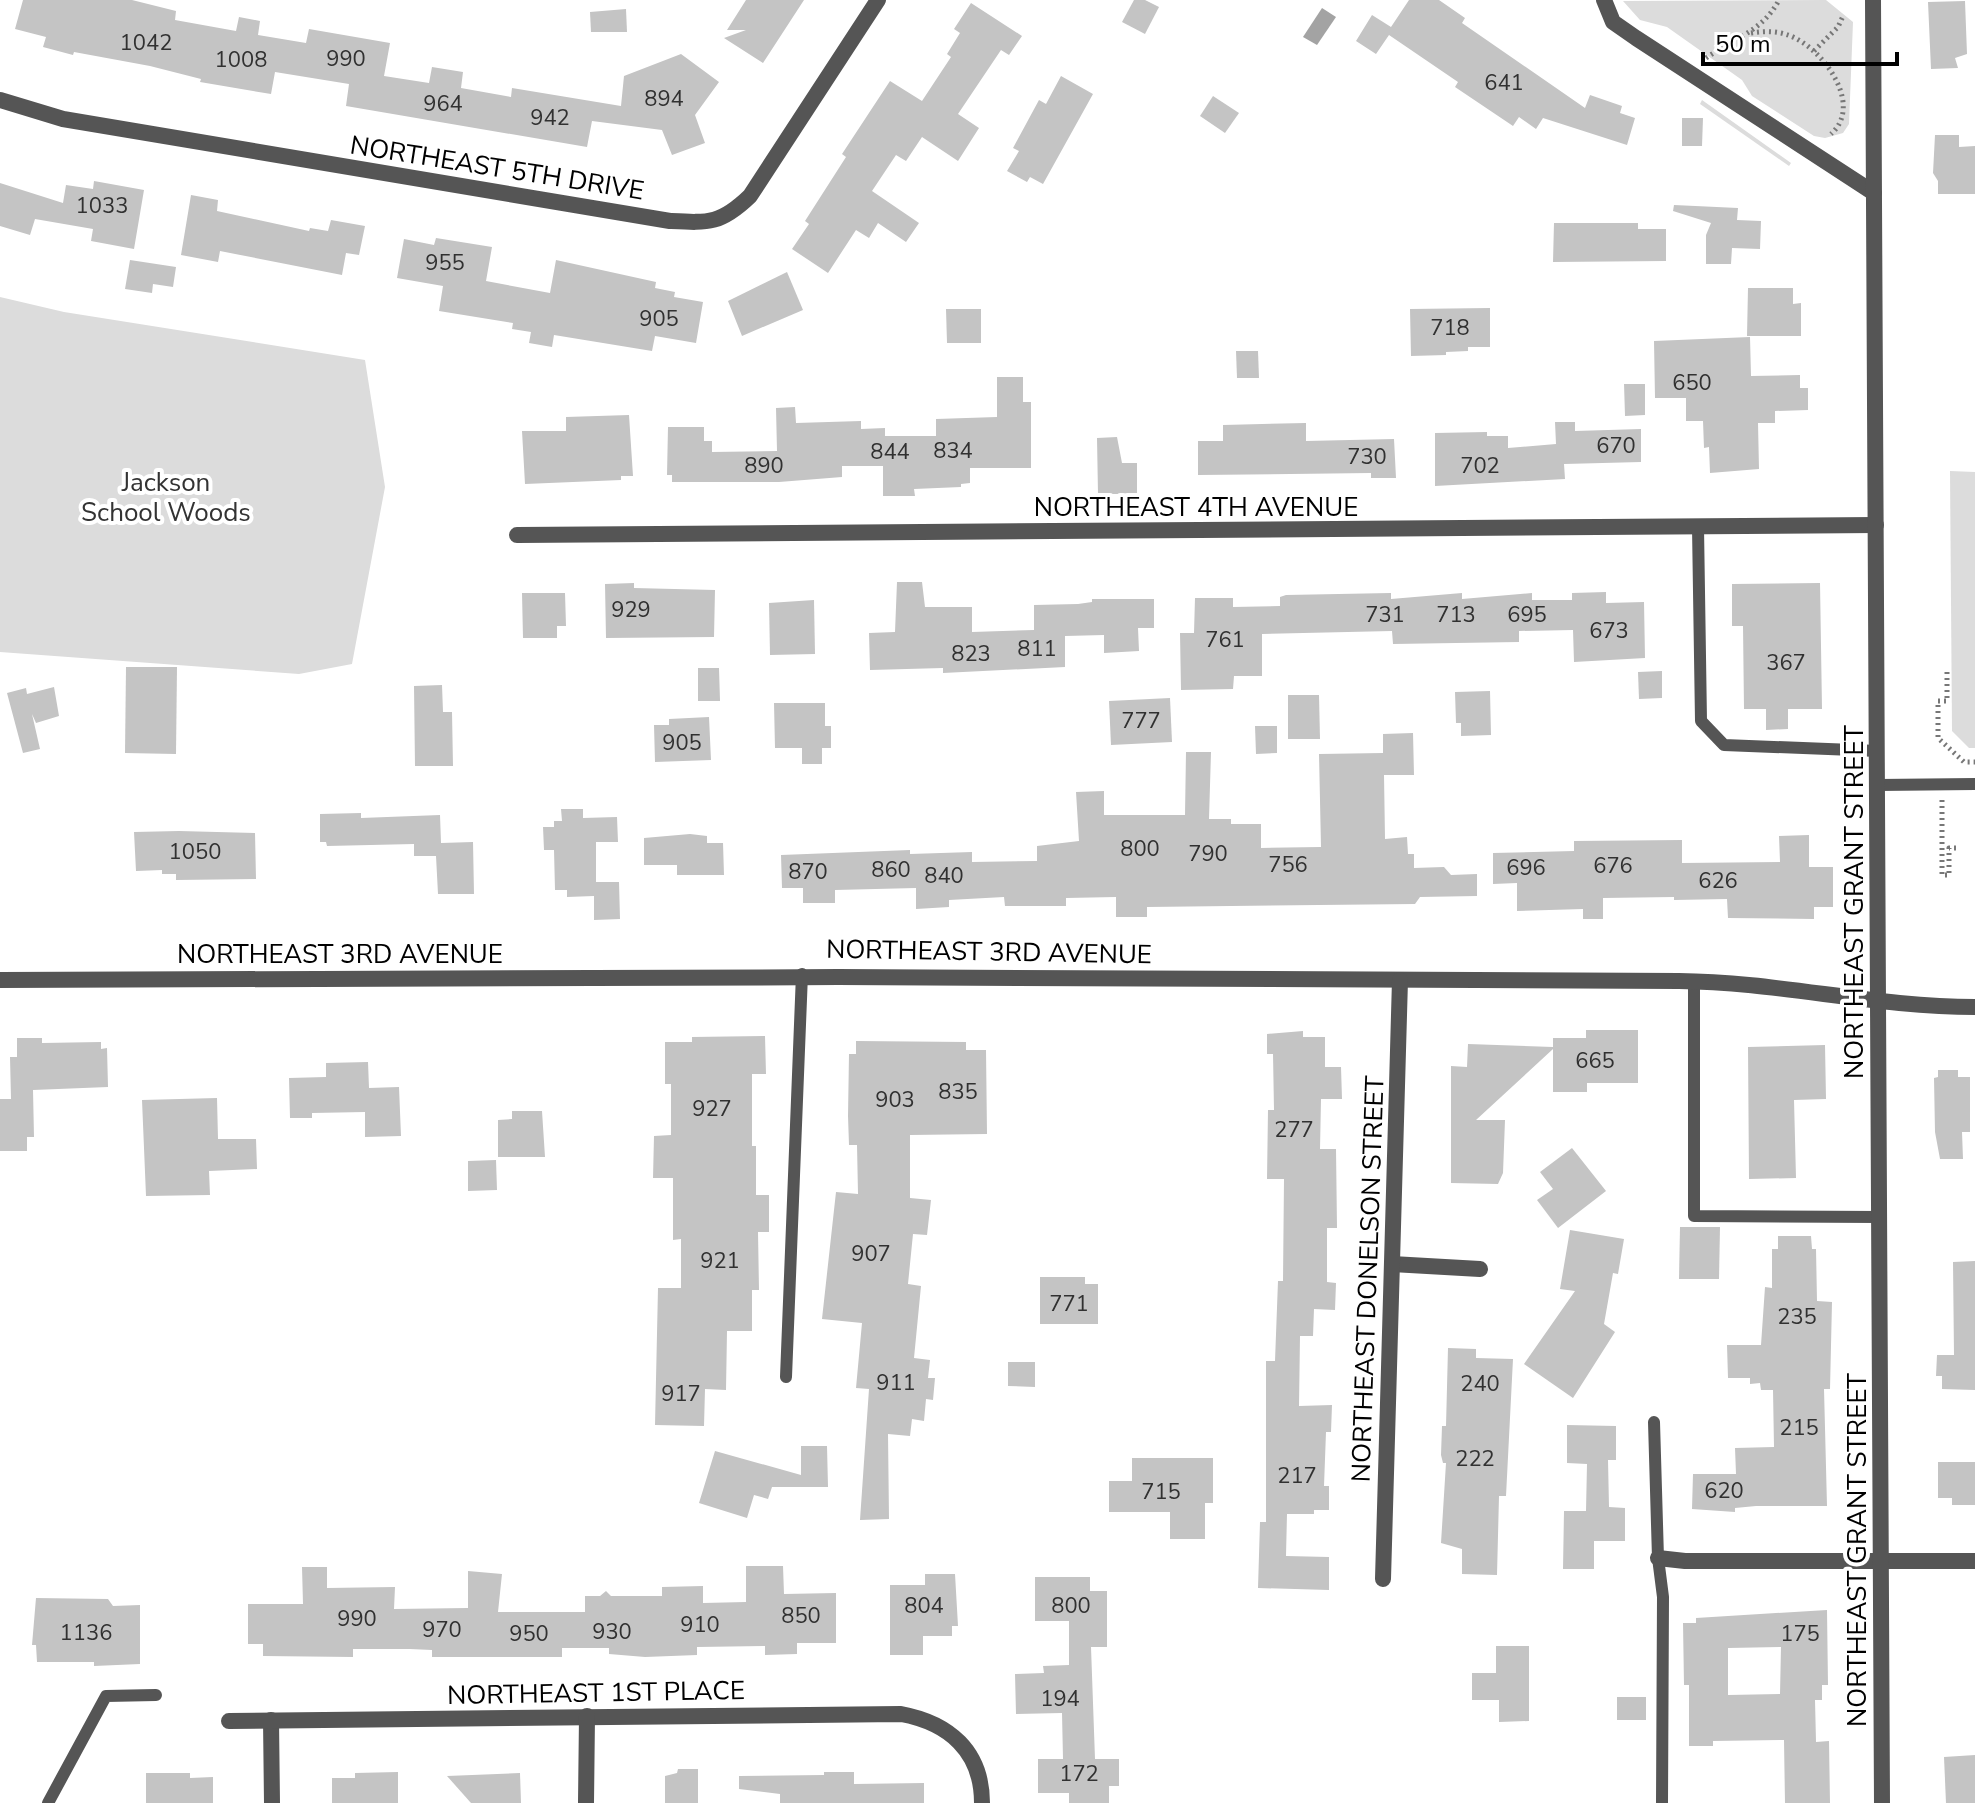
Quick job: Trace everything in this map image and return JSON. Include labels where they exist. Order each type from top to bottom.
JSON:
[{"type":"street","name":"NORTHEAST 5TH DRIVE","points":[[0,100],[63,119],[670,221],[706,223],[728,217],[750,196],[878,0]]},
{"type":"street","points":[[1604,0],[1613,22],[1874,193]]},
{"type":"street","name":"NORTHEAST GRANT STREET","points":[[1873,0],[1882,1803]]},
{"type":"street","name":"NORTHEAST 4TH AVENUE","points":[[517,535],[1876,525]]},
{"type":"street","name":"NORTHEAST 3RD AVENUE","points":[[0,980],[802,974],[1694,981],[1914,1007],[1975,1007]]},
{"type":"street","name":"NORTHEAST DONELSON STREET","points":[[1383,1579],[1400,980]]},
{"type":"street","points":[[1392,1264],[1480,1269]]},
{"type":"street","points":[[1658,1558],[1975,1561]]},
{"type":"street","name":"NORTHEAST 1ST PLACE","points":[[229,1721],[901,1714],[922,1718],[958,1739],[970,1752],[977,1769],[982,1803]]},
{"type":"street","points":[[586,1803],[587,1716]]},
{"type":"street","points":[[271,1720],[272,1803]]},
{"type":"lane","points":[[1698,527],[1701,721],[1724,745],[1878,751]]},
{"type":"lane","points":[[1878,785],[1975,784]]},
{"type":"lane","points":[[786,1377],[802,974]]},
{"type":"lane","points":[[1694,981],[1694,1216],[1879,1217]]},
{"type":"lane","points":[[1654,1422],[1658,1558],[1664,1632],[1662,1803]]},
{"type":"lane","points":[[48,1803],[106,1696],[156,1695]]},
{"type":"path","points":[[1706,58],[1751,33],[1771,14],[1779,0]]},
{"type":"path","points":[[1814,51],[1838,27],[1843,16]]},
{"type":"path","points":[[1751,33],[1787,35],[1814,51],[1831,71],[1839,89],[1841,120],[1831,134]]},
{"type":"path","points":[[1947,672],[1947,701],[1938,701],[1938,738],[1964,762],[1975,762]]},
{"type":"path","points":[[1942,799],[1942,875],[1949,875],[1949,848],[1959,848]]},
{"type":"green space","points":[[1826,0],[1853,22],[1849,124],[1843,133],[1825,138],[1814,136],[1752,96],[1742,80],[1667,27],[1640,20],[1623,1]]},
{"type":"green space","points":[[1702,100],[1791,163],[1789,166],[1700,104]]},
{"type":"green space","name":"Jackson School Woods","points":[[0,297],[64,312],[365,360],[385,487],[352,664],[299,674],[0,652]]},
{"type":"green space","points":[[1950,471],[1975,472],[1975,748],[1969,748],[1952,731]]},
{"type":"shaded area","points":[[1322,8],[1336,17],[1317,45],[1303,37]]},
{"type":"building","points":[[23,0],[132,0],[176,11],[175,20],[236,31],[239,17],[260,21],[258,35],[306,43],[309,29],[390,43],[384,76],[429,83],[432,67],[463,72],[461,88],[511,97],[512,88],[621,106],[624,76],[681,54],[719,82],[695,115],[705,143],[672,155],[662,130],[592,121],[587,147],[346,106],[349,84],[275,72],[271,94],[200,82],[201,79],[150,66],[74,52],[73,55],[43,47],[46,37],[15,29]]},
{"type":"building","points":[[746,0],[804,0],[763,63],[724,38],[746,30],[727,30]]},
{"type":"building","points":[[1134,0],[1145,0],[1159,7],[1145,34],[1122,22]]},
{"type":"building","points":[[1409,0],[1439,0],[1465,18],[1462,23],[1585,108],[1590,95],[1622,106],[1620,113],[1635,118],[1627,145],[1543,118],[1536,129],[1519,117],[1513,126],[1455,87],[1458,82],[1389,35],[1376,54],[1356,41],[1372,15],[1391,27]]},
{"type":"building","points":[[1965,1],[1967,54],[1955,58],[1958,68],[1931,69],[1928,2]]},
{"type":"building","points":[[971,3],[1022,36],[1009,55],[1001,50],[958,114],[979,128],[958,161],[922,137],[906,161],[896,155],[872,191],[919,223],[906,242],[878,223],[869,238],[856,230],[828,273],[792,249],[809,224],[805,221],[846,157],[842,154],[890,81],[922,101],[951,57],[947,54],[960,33],[954,29]]},
{"type":"building","points":[[626,9],[627,32],[591,32],[590,12]]},
{"type":"building","points":[[1061,76],[1093,94],[1043,184],[1030,177],[1027,182],[1007,171],[1019,151],[1013,148],[1039,100],[1046,104]]},
{"type":"building","points":[[1213,96],[1239,113],[1225,133],[1200,116]]},
{"type":"building","points":[[1682,118],[1703,118],[1702,146],[1682,146]]},
{"type":"building","points":[[1935,135],[1959,135],[1959,147],[1975,146],[1975,194],[1938,194],[1938,181],[1933,173]]},
{"type":"building","points":[[94,181],[144,190],[134,249],[91,241],[93,229],[35,219],[30,235],[0,226],[0,183],[63,203],[66,185],[93,189]]},
{"type":"building","points":[[191,195],[218,200],[217,211],[309,231],[310,228],[328,231],[331,220],[365,226],[359,255],[346,253],[342,275],[220,251],[218,262],[181,255]]},
{"type":"building","points":[[1674,205],[1738,208],[1737,220],[1761,221],[1760,249],[1732,248],[1731,264],[1706,264],[1706,235],[1711,223],[1673,211]]},
{"type":"building","points":[[1554,223],[1638,223],[1638,229],[1666,229],[1666,261],[1553,262]]},
{"type":"building","points":[[436,238],[492,247],[486,281],[550,293],[556,260],[656,282],[655,288],[675,292],[674,297],[703,302],[696,343],[655,336],[652,351],[554,335],[552,347],[529,343],[531,332],[512,329],[513,323],[439,311],[443,286],[397,278],[404,239],[434,245]]},
{"type":"building","points":[[130,260],[176,267],[173,287],[153,284],[152,293],[125,289]]},
{"type":"building","points":[[787,272],[803,310],[742,336],[728,301]]},
{"type":"building","points":[[1748,288],[1793,288],[1793,304],[1801,303],[1801,336],[1747,336]]},
{"type":"building","points":[[1490,308],[1490,347],[1468,347],[1468,351],[1446,352],[1446,355],[1411,356],[1410,309]]},
{"type":"building","points":[[946,309],[981,309],[981,343],[947,343]]},
{"type":"building","points":[[1750,337],[1751,376],[1800,375],[1800,388],[1808,388],[1808,410],[1775,411],[1775,423],[1758,423],[1759,469],[1710,473],[1709,447],[1704,448],[1703,421],[1686,421],[1686,398],[1655,398],[1654,341]]},
{"type":"building","points":[[1236,351],[1258,351],[1259,378],[1237,378]]},
{"type":"building","points":[[997,377],[1023,377],[1023,402],[1031,402],[1031,468],[970,468],[970,483],[961,484],[961,487],[914,489],[915,496],[883,496],[883,466],[842,466],[842,477],[779,482],[672,482],[672,475],[667,475],[668,427],[704,427],[704,441],[712,441],[712,452],[777,451],[776,408],[795,407],[796,423],[861,421],[861,429],[885,428],[885,436],[936,436],[936,419],[997,417]]},
{"type":"building","points":[[1624,384],[1645,384],[1645,415],[1625,416]]},
{"type":"building","points":[[629,415],[633,476],[621,476],[621,480],[525,484],[522,431],[566,431],[566,417]]},
{"type":"building","points":[[1555,422],[1575,422],[1575,431],[1641,429],[1641,462],[1564,464],[1565,479],[1435,486],[1435,433],[1487,432],[1487,436],[1508,436],[1508,448],[1556,444]]},
{"type":"building","points":[[1306,423],[1306,441],[1394,439],[1396,478],[1371,478],[1371,473],[1198,475],[1198,441],[1223,441],[1223,425]]},
{"type":"building","points":[[1117,437],[1122,463],[1137,463],[1137,494],[1098,494],[1097,438]]},
{"type":"building","points":[[897,582],[922,582],[925,607],[972,607],[972,632],[1034,630],[1034,605],[1078,604],[1092,602],[1092,599],[1154,599],[1154,628],[1138,628],[1139,651],[1104,653],[1104,635],[1065,636],[1065,667],[943,673],[943,668],[870,670],[869,633],[895,632]]},
{"type":"building","points":[[634,583],[634,588],[715,590],[714,637],[606,638],[605,584]]},
{"type":"building","points":[[1820,583],[1822,709],[1788,709],[1788,729],[1766,730],[1766,709],[1744,709],[1743,626],[1732,626],[1732,584]]},
{"type":"building","points":[[1606,592],[1606,603],[1644,602],[1645,658],[1574,662],[1573,630],[1519,631],[1519,642],[1393,644],[1392,631],[1262,634],[1262,676],[1234,676],[1233,689],[1181,690],[1180,633],[1194,633],[1195,598],[1233,598],[1233,607],[1280,606],[1280,597],[1286,595],[1391,593],[1391,599],[1462,593],[1462,599],[1532,593],[1532,600],[1572,600],[1572,593]]},
{"type":"building","points":[[522,593],[565,593],[566,626],[557,626],[557,638],[523,638]]},
{"type":"building","points":[[814,600],[815,654],[770,655],[769,603]]},
{"type":"building","points":[[126,667],[177,667],[176,754],[125,753]]},
{"type":"building","points":[[698,668],[719,668],[720,701],[698,701]]},
{"type":"building","points":[[1662,671],[1662,698],[1639,699],[1638,672]]},
{"type":"building","points":[[442,685],[443,712],[452,712],[453,766],[415,766],[414,686]]},
{"type":"building","points":[[54,687],[59,716],[36,723],[32,714],[40,749],[23,753],[7,693],[26,688],[27,694]]},
{"type":"building","points":[[1490,691],[1491,735],[1461,736],[1461,723],[1456,723],[1455,692]]},
{"type":"building","points":[[1288,695],[1319,695],[1320,739],[1288,739]]},
{"type":"building","points":[[1170,698],[1172,742],[1111,745],[1109,701]]},
{"type":"building","points":[[774,703],[825,703],[825,726],[831,726],[831,748],[822,748],[822,764],[802,764],[802,748],[775,748]]},
{"type":"building","points":[[709,717],[711,760],[655,762],[654,725],[669,725],[669,719]]},
{"type":"building","points":[[1255,726],[1277,726],[1277,753],[1256,754]]},
{"type":"building","points":[[1413,733],[1414,775],[1384,775],[1385,839],[1407,837],[1408,854],[1414,854],[1414,868],[1444,867],[1451,875],[1477,874],[1477,896],[1420,897],[1415,904],[1147,907],[1147,917],[1116,917],[1116,897],[1066,898],[1066,906],[1005,906],[1004,897],[949,900],[949,907],[916,909],[916,888],[835,890],[835,903],[803,903],[803,888],[782,888],[781,855],[910,850],[910,854],[972,852],[972,862],[1037,861],[1037,846],[1079,841],[1076,792],[1104,791],[1104,815],[1185,815],[1186,752],[1211,752],[1209,819],[1231,819],[1231,824],[1261,824],[1261,848],[1321,847],[1319,754],[1383,753],[1383,734]]},
{"type":"building","points":[[561,809],[583,809],[583,818],[617,817],[618,842],[596,842],[596,882],[619,882],[620,919],[594,920],[594,896],[567,897],[567,890],[555,890],[554,850],[544,850],[543,827],[554,827],[554,821],[562,821]]},
{"type":"building","points":[[361,813],[361,818],[440,815],[441,843],[473,842],[474,894],[438,894],[436,856],[414,856],[414,844],[327,846],[326,842],[320,842],[320,814]]},
{"type":"building","points":[[134,832],[255,833],[256,879],[176,880],[176,874],[162,874],[162,870],[136,871]]},
{"type":"building","points":[[690,834],[707,836],[707,843],[723,843],[724,875],[677,875],[677,865],[644,865],[644,838]]},
{"type":"building","points":[[1809,835],[1809,867],[1833,867],[1833,907],[1814,907],[1814,919],[1728,918],[1727,899],[1674,900],[1674,897],[1603,898],[1603,919],[1583,919],[1583,909],[1517,911],[1517,883],[1493,884],[1493,853],[1574,851],[1574,841],[1682,840],[1682,863],[1780,862],[1779,836]]},
{"type":"building","points":[[1586,1030],[1638,1030],[1638,1083],[1587,1083],[1587,1092],[1553,1092],[1553,1049],[1476,1120],[1505,1120],[1503,1173],[1498,1184],[1451,1183],[1451,1066],[1467,1067],[1468,1044],[1553,1047],[1553,1038],[1586,1038]]},
{"type":"building","points":[[1303,1031],[1303,1037],[1325,1037],[1325,1067],[1341,1067],[1342,1099],[1321,1099],[1320,1149],[1336,1149],[1337,1228],[1327,1228],[1327,1282],[1336,1283],[1335,1310],[1314,1309],[1313,1336],[1300,1336],[1299,1406],[1332,1405],[1331,1432],[1326,1432],[1324,1486],[1329,1486],[1329,1510],[1314,1510],[1314,1514],[1287,1514],[1286,1556],[1329,1557],[1329,1590],[1258,1588],[1260,1522],[1266,1522],[1266,1361],[1275,1361],[1278,1281],[1283,1281],[1284,1179],[1267,1179],[1268,1110],[1274,1110],[1273,1054],[1267,1054],[1267,1034]]},
{"type":"building","points":[[765,1036],[766,1074],[752,1074],[752,1146],[756,1146],[756,1195],[769,1195],[769,1232],[758,1232],[759,1290],[752,1290],[752,1331],[727,1331],[726,1390],[705,1389],[704,1426],[655,1425],[658,1288],[681,1288],[681,1239],[673,1240],[673,1178],[653,1178],[654,1136],[671,1135],[671,1084],[665,1084],[665,1042],[692,1042],[692,1037]]},
{"type":"building","points":[[17,1038],[42,1038],[42,1043],[101,1042],[101,1049],[107,1048],[108,1087],[33,1090],[34,1137],[27,1137],[27,1151],[0,1151],[0,1099],[11,1099],[10,1057],[17,1057]]},
{"type":"building","points":[[856,1041],[966,1042],[966,1050],[986,1050],[987,1134],[910,1135],[910,1198],[931,1200],[927,1235],[913,1234],[908,1284],[921,1286],[914,1358],[930,1360],[928,1378],[935,1378],[933,1400],[926,1399],[924,1421],[912,1419],[910,1436],[888,1434],[889,1519],[860,1520],[869,1389],[856,1388],[862,1323],[822,1319],[836,1192],[858,1194],[857,1145],[849,1145],[848,1116],[849,1054],[856,1054]]},
{"type":"building","points":[[1825,1045],[1826,1099],[1794,1100],[1796,1178],[1749,1179],[1748,1047]]},
{"type":"building","points":[[368,1062],[369,1088],[399,1087],[401,1136],[365,1137],[365,1112],[312,1113],[312,1118],[290,1118],[289,1078],[326,1077],[326,1063]]},
{"type":"building","points":[[1938,1070],[1958,1070],[1958,1077],[1970,1077],[1970,1132],[1962,1132],[1963,1159],[1940,1159],[1935,1132],[1934,1078],[1938,1077]]},
{"type":"building","points":[[217,1098],[218,1139],[256,1139],[257,1169],[209,1171],[210,1195],[146,1196],[142,1100]]},
{"type":"building","points":[[512,1111],[542,1111],[545,1157],[498,1157],[498,1120],[512,1119]]},
{"type":"building","points":[[1572,1148],[1606,1191],[1558,1228],[1537,1200],[1553,1189],[1540,1172]]},
{"type":"building","points":[[496,1160],[497,1190],[468,1191],[468,1161]]},
{"type":"building","points":[[1680,1227],[1720,1227],[1719,1279],[1679,1279]]},
{"type":"building","points":[[1570,1230],[1624,1239],[1618,1274],[1613,1273],[1604,1324],[1615,1332],[1573,1398],[1524,1364],[1575,1291],[1560,1289]]},
{"type":"building","points":[[1778,1236],[1811,1236],[1812,1249],[1816,1249],[1817,1301],[1832,1302],[1830,1389],[1824,1389],[1827,1506],[1756,1506],[1735,1508],[1735,1512],[1692,1509],[1693,1474],[1736,1474],[1735,1448],[1774,1447],[1773,1390],[1761,1390],[1760,1383],[1750,1384],[1750,1378],[1728,1378],[1727,1345],[1761,1345],[1765,1287],[1772,1288],[1772,1249],[1778,1249]]},
{"type":"building","points":[[1975,1261],[1975,1390],[1942,1389],[1942,1376],[1936,1376],[1937,1355],[1954,1355],[1953,1262]]},
{"type":"building","points":[[1040,1277],[1085,1277],[1085,1284],[1098,1284],[1098,1324],[1040,1324]]},
{"type":"building","points":[[1448,1348],[1476,1349],[1476,1358],[1513,1359],[1506,1496],[1499,1496],[1497,1575],[1462,1574],[1462,1549],[1441,1543],[1446,1463],[1443,1463],[1441,1455],[1442,1426],[1446,1426]]},
{"type":"building","points":[[1008,1362],[1035,1362],[1035,1387],[1008,1386]]},
{"type":"building","points":[[1567,1425],[1616,1426],[1616,1460],[1608,1460],[1609,1507],[1625,1508],[1625,1541],[1594,1541],[1594,1569],[1563,1569],[1564,1511],[1586,1511],[1587,1464],[1567,1463]]},
{"type":"building","points":[[801,1446],[827,1446],[828,1487],[772,1487],[768,1499],[754,1495],[747,1518],[699,1503],[715,1451],[801,1475]]},
{"type":"building","points":[[1132,1458],[1213,1458],[1213,1503],[1205,1503],[1205,1539],[1170,1539],[1170,1512],[1109,1512],[1109,1481],[1132,1481]]},
{"type":"building","points":[[1938,1462],[1975,1462],[1975,1505],[1952,1505],[1952,1498],[1938,1498]]},
{"type":"building","points":[[746,1566],[783,1566],[784,1594],[836,1593],[836,1643],[797,1643],[797,1654],[765,1655],[765,1646],[697,1647],[697,1655],[645,1657],[609,1654],[609,1648],[562,1648],[562,1657],[432,1657],[432,1650],[410,1649],[353,1649],[353,1657],[263,1656],[263,1644],[248,1644],[248,1604],[303,1604],[302,1567],[327,1567],[327,1588],[395,1587],[394,1609],[468,1608],[468,1571],[502,1574],[498,1612],[585,1612],[585,1596],[600,1596],[606,1591],[611,1596],[662,1596],[662,1587],[703,1586],[703,1603],[746,1602]]},
{"type":"building","points":[[925,1574],[955,1574],[958,1626],[952,1626],[952,1636],[923,1636],[923,1655],[890,1655],[890,1585],[925,1585]]},
{"type":"building","points":[[1035,1577],[1090,1577],[1090,1591],[1107,1591],[1107,1647],[1091,1647],[1095,1759],[1119,1759],[1119,1786],[1109,1786],[1109,1803],[1069,1803],[1069,1793],[1038,1793],[1038,1759],[1063,1759],[1062,1713],[1016,1714],[1015,1674],[1044,1673],[1043,1666],[1069,1665],[1069,1621],[1035,1621]]},
{"type":"building","points":[[36,1598],[108,1599],[113,1606],[140,1605],[140,1664],[94,1666],[94,1662],[37,1662],[36,1645],[32,1645]]},
{"type":"building","points":[[1827,1610],[1828,1685],[1822,1685],[1822,1700],[1815,1700],[1816,1742],[1829,1741],[1830,1803],[1785,1803],[1784,1740],[1713,1741],[1713,1746],[1689,1746],[1689,1685],[1684,1685],[1683,1623],[1696,1623],[1696,1618]],"holes":[[[1781,1647],[1780,1694],[1728,1695],[1728,1648]]]},
{"type":"building","points":[[1496,1646],[1529,1646],[1529,1721],[1499,1722],[1499,1700],[1472,1700],[1472,1673],[1496,1673]]},
{"type":"building","points":[[1617,1697],[1646,1697],[1646,1720],[1617,1720]]},
{"type":"building","points":[[1975,1755],[1975,1803],[1946,1803],[1944,1757]]},
{"type":"building","points":[[678,1769],[698,1769],[698,1803],[665,1803],[665,1776],[677,1773]]},
{"type":"building","points":[[398,1772],[398,1803],[332,1803],[332,1778],[355,1778],[355,1773]]},
{"type":"building","points":[[824,1772],[854,1772],[854,1784],[924,1783],[924,1803],[780,1803],[780,1794],[739,1789],[739,1776],[824,1775]]},
{"type":"building","points":[[146,1773],[190,1773],[190,1778],[213,1777],[213,1803],[146,1803]]},
{"type":"building","points":[[520,1773],[521,1803],[471,1803],[447,1776]]}]
